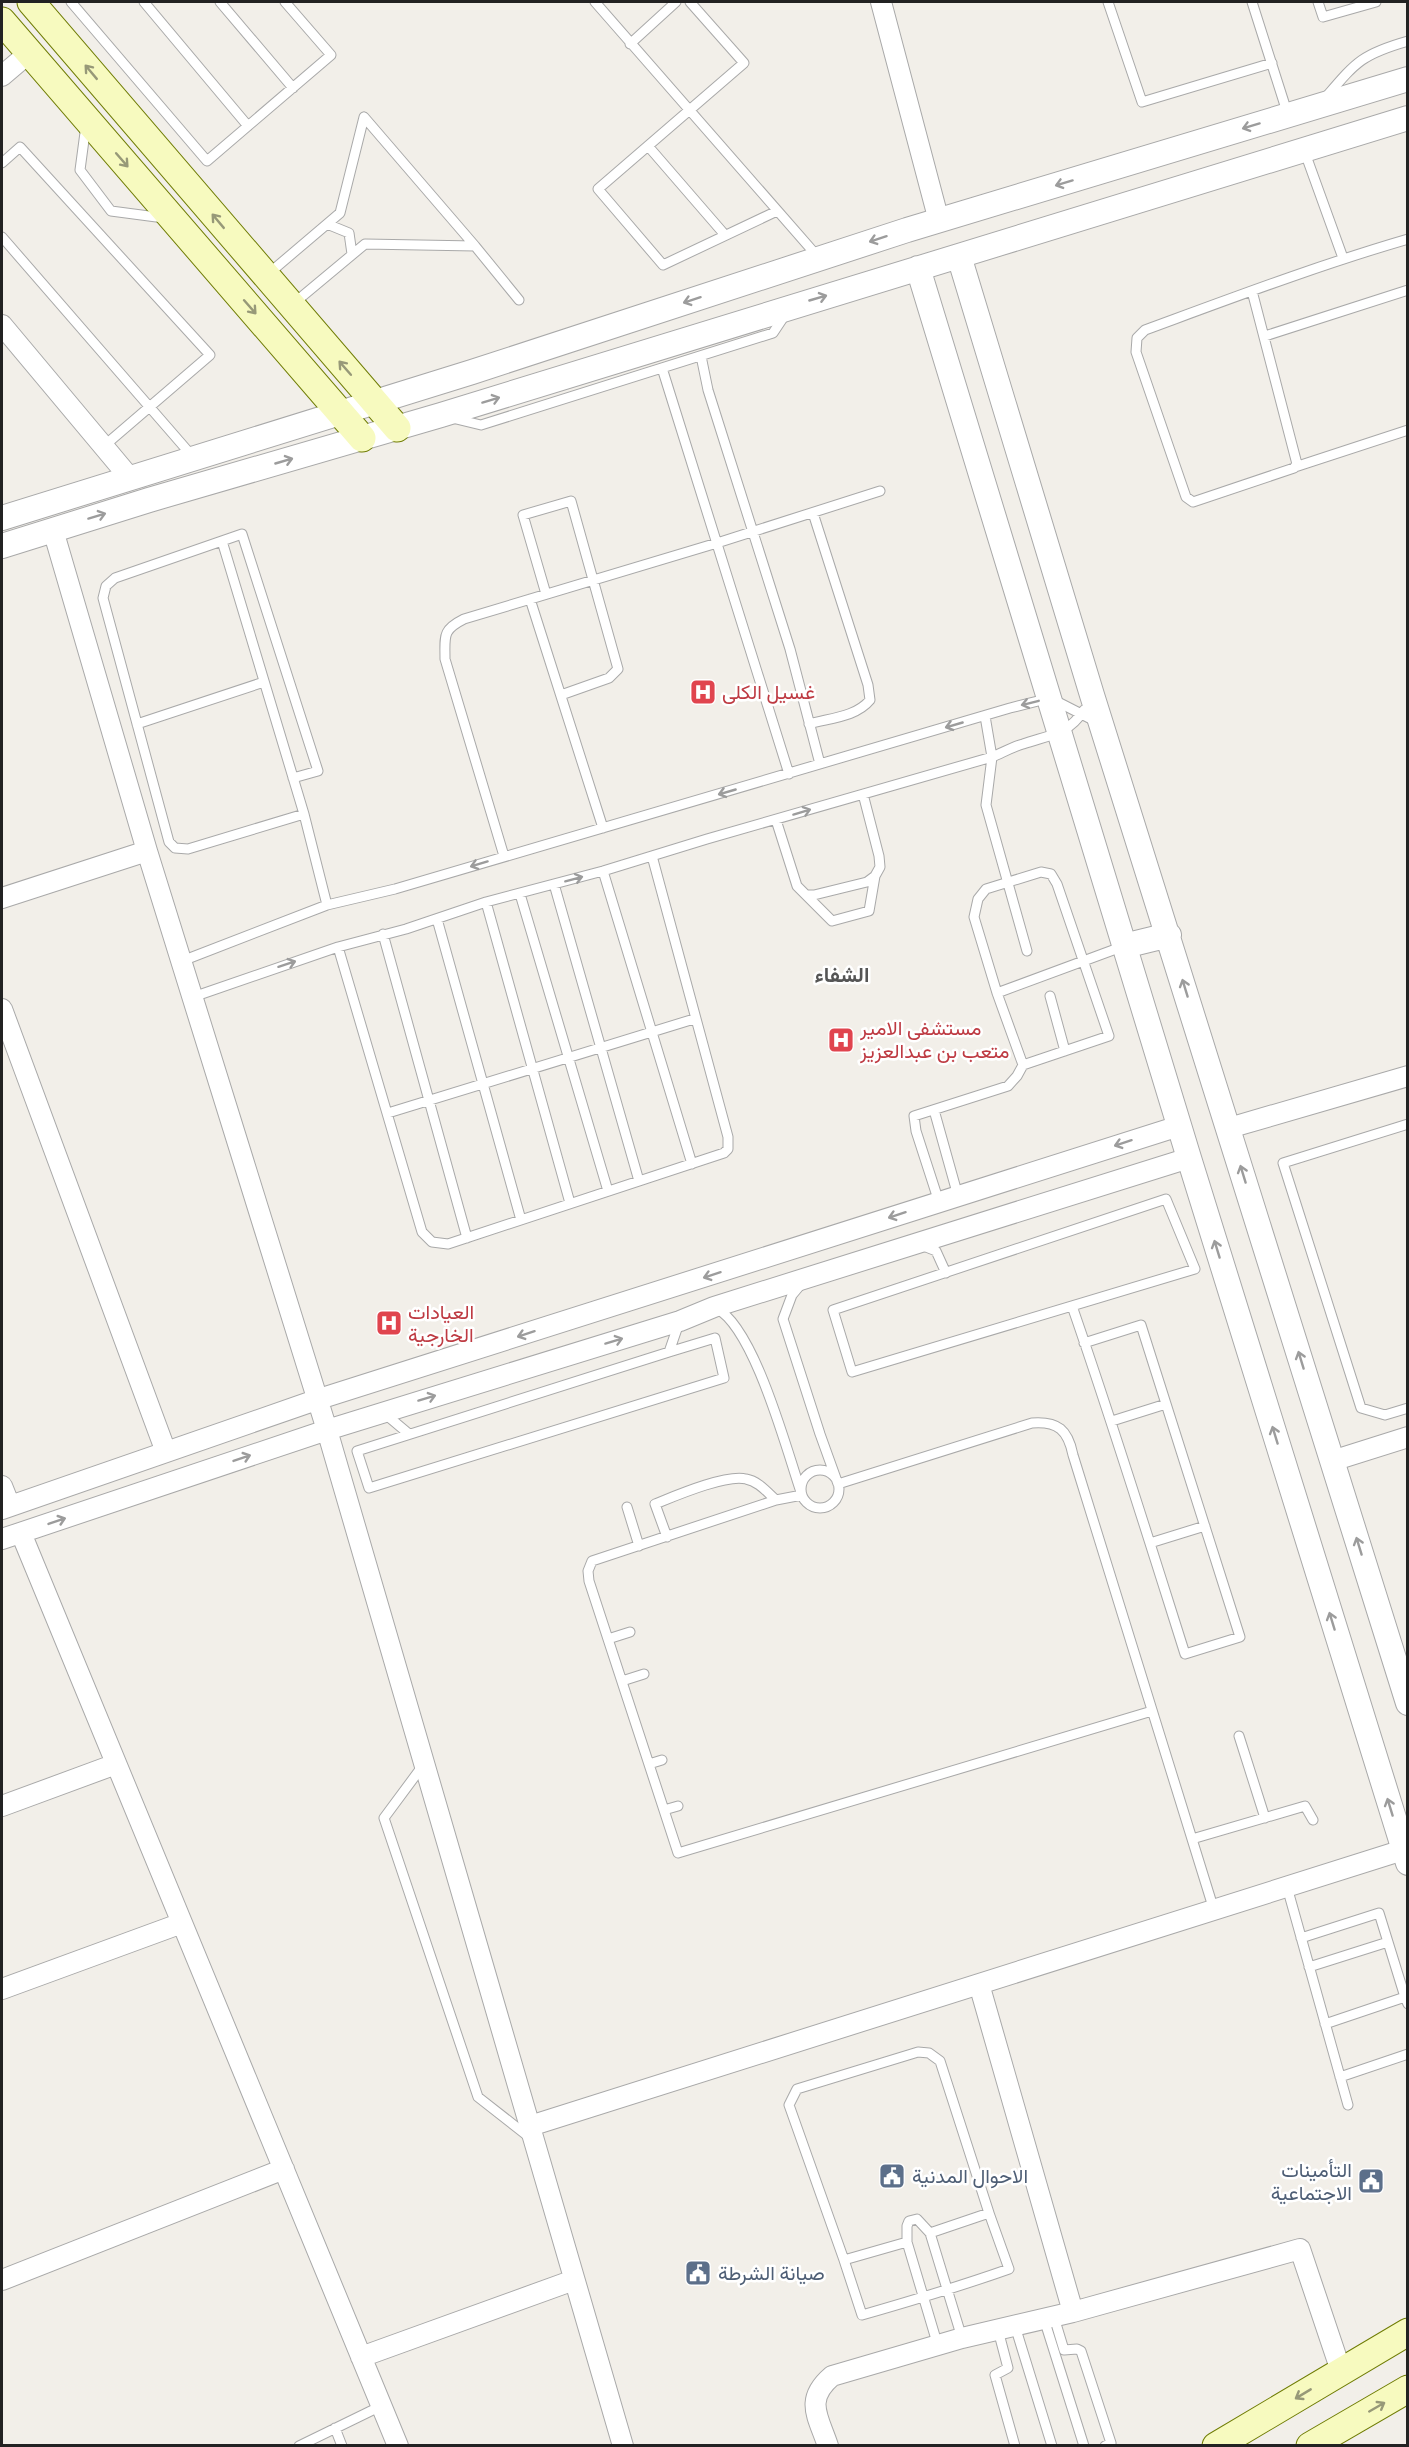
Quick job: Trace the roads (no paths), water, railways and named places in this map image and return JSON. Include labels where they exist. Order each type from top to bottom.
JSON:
[{"type":"main road","points":[[31,2],[397,428]]},
{"type":"main road","points":[[2,21],[342,412],[362,438]]},
{"type":"main road","points":[[1216,2445],[1407,2332]]},
{"type":"main road","points":[[1310,2445],[1407,2390]]},
{"type":"street","points":[[881,2],[939,220]]},
{"type":"street","points":[[2,76],[29,53]]},
{"type":"street","points":[[2,518],[375,402],[939,220],[1407,79]]},
{"type":"street","points":[[2,546],[441,415],[1407,118]]},
{"type":"street","points":[[959,256],[1087,704],[1102,726],[1407,1702]]},
{"type":"street","points":[[532,2134],[979,1984],[1287,1887],[1405,1857],[1179,1126],[918,268]]},
{"type":"street","points":[[2,324],[130,478]]},
{"type":"street","points":[[33,508],[46,532],[327,1430],[623,2445]]},
{"type":"street","points":[[2,898],[147,851]]},
{"type":"street","points":[[1124,946],[1169,935]]},
{"type":"street","points":[[2,1009],[166,1452]]},
{"type":"street","points":[[1229,1128],[1407,1076]]},
{"type":"street","points":[[2,1486],[6,1508],[316,1400],[1179,1126]]},
{"type":"street","points":[[2,1539],[383,1412],[680,1321],[714,1307],[1189,1158]]},
{"type":"street","points":[[948,1199],[958,1231]]},
{"type":"street","points":[[1332,1461],[1407,1437]]},
{"type":"street","points":[[21,1533],[398,2445]]},
{"type":"street","points":[[2,1806],[116,1764]]},
{"type":"street","points":[[2,1989],[182,1923]]},
{"type":"street","points":[[979,1984],[1057,2316]]},
{"type":"street","points":[[2,2280],[284,2169]]},
{"type":"street","points":[[828,2445],[814,2402],[819,2387],[832,2376],[962,2338],[1057,2316],[1300,2249],[1341,2371]]},
{"type":"street","points":[[361,2357],[574,2280]]},
{"type":"lane","points":[[71,2],[207,161],[331,55],[285,2]]},
{"type":"lane","points":[[144,2],[248,126]]},
{"type":"lane","points":[[220,2],[293,88]]},
{"type":"lane","points":[[595,2],[819,259]]},
{"type":"lane","points":[[630,44],[676,2]]},
{"type":"lane","points":[[690,2],[744,63],[598,189],[663,265],[777,211]]},
{"type":"lane","points":[[1108,2],[1142,102],[1272,63]]},
{"type":"lane","points":[[1252,2],[1288,115]]},
{"type":"lane","points":[[1318,2],[1323,17],[1376,2]]},
{"type":"lane","points":[[1318,106],[1360,59],[1383,48],[1407,41]]},
{"type":"lane","points":[[265,276],[340,213],[364,117],[519,300]]},
{"type":"lane","points":[[87,119],[80,170],[111,212],[173,219]]},
{"type":"lane","points":[[648,146],[725,235]]},
{"type":"lane","points":[[2,163],[20,147],[210,355],[104,446]]},
{"type":"lane","points":[[1304,150],[1343,258]]},
{"type":"lane","points":[[327,224],[349,232],[352,254]]},
{"type":"lane","points":[[2,237],[193,458]]},
{"type":"lane","points":[[1407,238],[1343,258],[1145,330],[1137,338],[1136,351],[1186,497],[1193,502],[1407,430]]},
{"type":"lane","points":[[291,306],[365,244],[475,246]]},
{"type":"lane","points":[[1265,336],[1407,290]]},
{"type":"lane","points":[[1252,291],[1296,456],[1295,467]]},
{"type":"lane","points":[[441,415],[482,425],[773,333],[791,306]]},
{"type":"lane","points":[[701,356],[708,390],[790,649],[820,764]]},
{"type":"lane","points":[[662,368],[789,774]]},
{"type":"lane","points":[[504,856],[446,659],[446,636],[450,626],[464,619],[753,532],[880,491]]},
{"type":"lane","points":[[546,594],[523,515],[571,501],[618,669],[609,678],[561,695]]},
{"type":"lane","points":[[809,724],[855,712],[870,700],[868,685],[813,513]]},
{"type":"lane","points":[[293,778],[318,771],[242,534],[115,578],[106,586],[103,598],[169,842],[175,848],[188,849],[304,814]]},
{"type":"lane","points":[[222,541],[304,814],[327,905]]},
{"type":"lane","points":[[530,599],[603,828]]},
{"type":"lane","points":[[137,724],[264,682]]},
{"type":"lane","points":[[182,961],[327,905],[395,889],[985,716],[1050,698],[1087,704]]},
{"type":"lane","points":[[193,997],[338,946],[992,757],[1021,744],[1060,734],[1087,704]]},
{"type":"lane","points":[[985,716],[992,757],[986,805],[1027,951]]},
{"type":"lane","points":[[806,894],[814,896],[867,882],[880,867],[863,794]]},
{"type":"lane","points":[[776,820],[797,886],[832,921],[869,911],[874,876]]},
{"type":"lane","points":[[338,946],[422,1232],[432,1242],[448,1244],[692,1164],[724,1153],[728,1149],[729,1144],[652,856]]},
{"type":"lane","points":[[603,871],[692,1164]]},
{"type":"lane","points":[[948,1199],[914,1121],[914,1116],[1008,1086],[1023,1065],[1109,1036],[1057,884],[1051,874],[1041,872],[986,889],[978,898],[974,917],[997,993],[1023,1065]]},
{"type":"lane","points":[[554,884],[639,1181]]},
{"type":"lane","points":[[520,894],[608,1191]]},
{"type":"lane","points":[[486,902],[570,1203]]},
{"type":"lane","points":[[436,919],[521,1220]]},
{"type":"lane","points":[[383,934],[467,1238]]},
{"type":"lane","points":[[997,993],[1124,946]]},
{"type":"lane","points":[[1050,996],[1065,1051]]},
{"type":"lane","points":[[388,1113],[694,1019]]},
{"type":"lane","points":[[934,1110],[948,1199]]},
{"type":"lane","points":[[1405,1126],[1283,1163],[1361,1408],[1385,1415],[1407,1408]]},
{"type":"lane","points":[[1166,1199],[1195,1269],[1072,1306],[852,1372],[833,1310],[1166,1199]]},
{"type":"lane","points":[[915,1244],[936,1251],[946,1273]]},
{"type":"lane","points":[[714,1307],[725,1313],[737,1328],[758,1369],[802,1494],[811,1506],[824,1507],[834,1501],[839,1490],[838,1484],[783,1319],[792,1295],[805,1278]]},
{"type":"lane","points":[[1072,1306],[1084,1343],[1112,1421],[1185,1654],[1240,1637],[1141,1325],[1084,1343]]},
{"type":"lane","points":[[669,1352],[680,1321]]},
{"type":"lane","points":[[714,1338],[724,1378],[369,1488],[357,1451],[669,1352],[714,1338]]},
{"type":"lane","points":[[1112,1421],[1166,1404]]},
{"type":"lane","points":[[383,1412],[409,1434]]},
{"type":"lane","points":[[838,1484],[1032,1422],[1044,1422],[1058,1426],[1070,1438],[1214,1910]]},
{"type":"lane","points":[[802,1494],[802,1482],[816,1470],[827,1472],[838,1484]]},
{"type":"lane","points":[[667,1536],[655,1504],[709,1485],[745,1478],[759,1485],[776,1500]]},
{"type":"lane","points":[[802,1494],[776,1500],[592,1562],[588,1570],[589,1581],[678,1853],[1152,1711]]},
{"type":"lane","points":[[627,1507],[639,1546]]},
{"type":"lane","points":[[1150,1543],[1205,1526]]},
{"type":"lane","points":[[608,1639],[630,1632]]},
{"type":"lane","points":[[622,1682],[644,1674]]},
{"type":"lane","points":[[1239,1736],[1265,1818]]},
{"type":"lane","points":[[649,1764],[662,1760]]},
{"type":"lane","points":[[424,1764],[384,1818],[478,2097],[532,2134]]},
{"type":"lane","points":[[664,1810],[678,1806]]},
{"type":"lane","points":[[1192,1839],[1305,1806],[1313,1820]]},
{"type":"lane","points":[[1287,1887],[1348,2104]]},
{"type":"lane","points":[[1301,1938],[1379,1913],[1406,2000],[1325,2024]]},
{"type":"lane","points":[[1309,1967],[1388,1942]]},
{"type":"lane","points":[[918,2052],[934,2056],[940,2061],[989,2213],[1009,2270],[948,2291],[862,2315],[789,2105],[797,2089],[918,2052]]},
{"type":"lane","points":[[1341,2076],[1407,2054]]},
{"type":"lane","points":[[930,2232],[989,2213]]},
{"type":"lane","points":[[938,2346],[908,2242],[909,2221],[917,2219],[930,2232],[962,2338]]},
{"type":"lane","points":[[844,2260],[908,2242]]},
{"type":"lane","points":[[1057,2316],[1084,2445]]},
{"type":"lane","points":[[1057,2316],[1064,2350],[1081,2351],[1111,2443],[1105,2445]]},
{"type":"lane","points":[[1006,2328],[1008,2368],[995,2375],[1015,2445]]},
{"type":"lane","points":[[1006,2328],[1052,2445]]},
{"type":"lane","points":[[299,2445],[381,2406]]},
{"type":"lane","points":[[334,2428],[342,2445]]},
{"type":"place","name":"غسيل الكلى","points":[[703,692]]},
{"type":"place","name":"مستشفى الامير متعب بن عبدالعزيز","points":[[841,1040]]},
{"type":"place","name":"العيادات الخارجية","points":[[389,1323]]},
{"type":"place","name":"الاحوال المدنية","points":[[892,2176]]},
{"type":"place","name":"التأمينات الاجتماعية","points":[[1371,2181]]},
{"type":"place","name":"صيانة الشرطة","points":[[698,2273]]},
{"type":"district","name":"الشفاء","points":[[842,975]]}]
